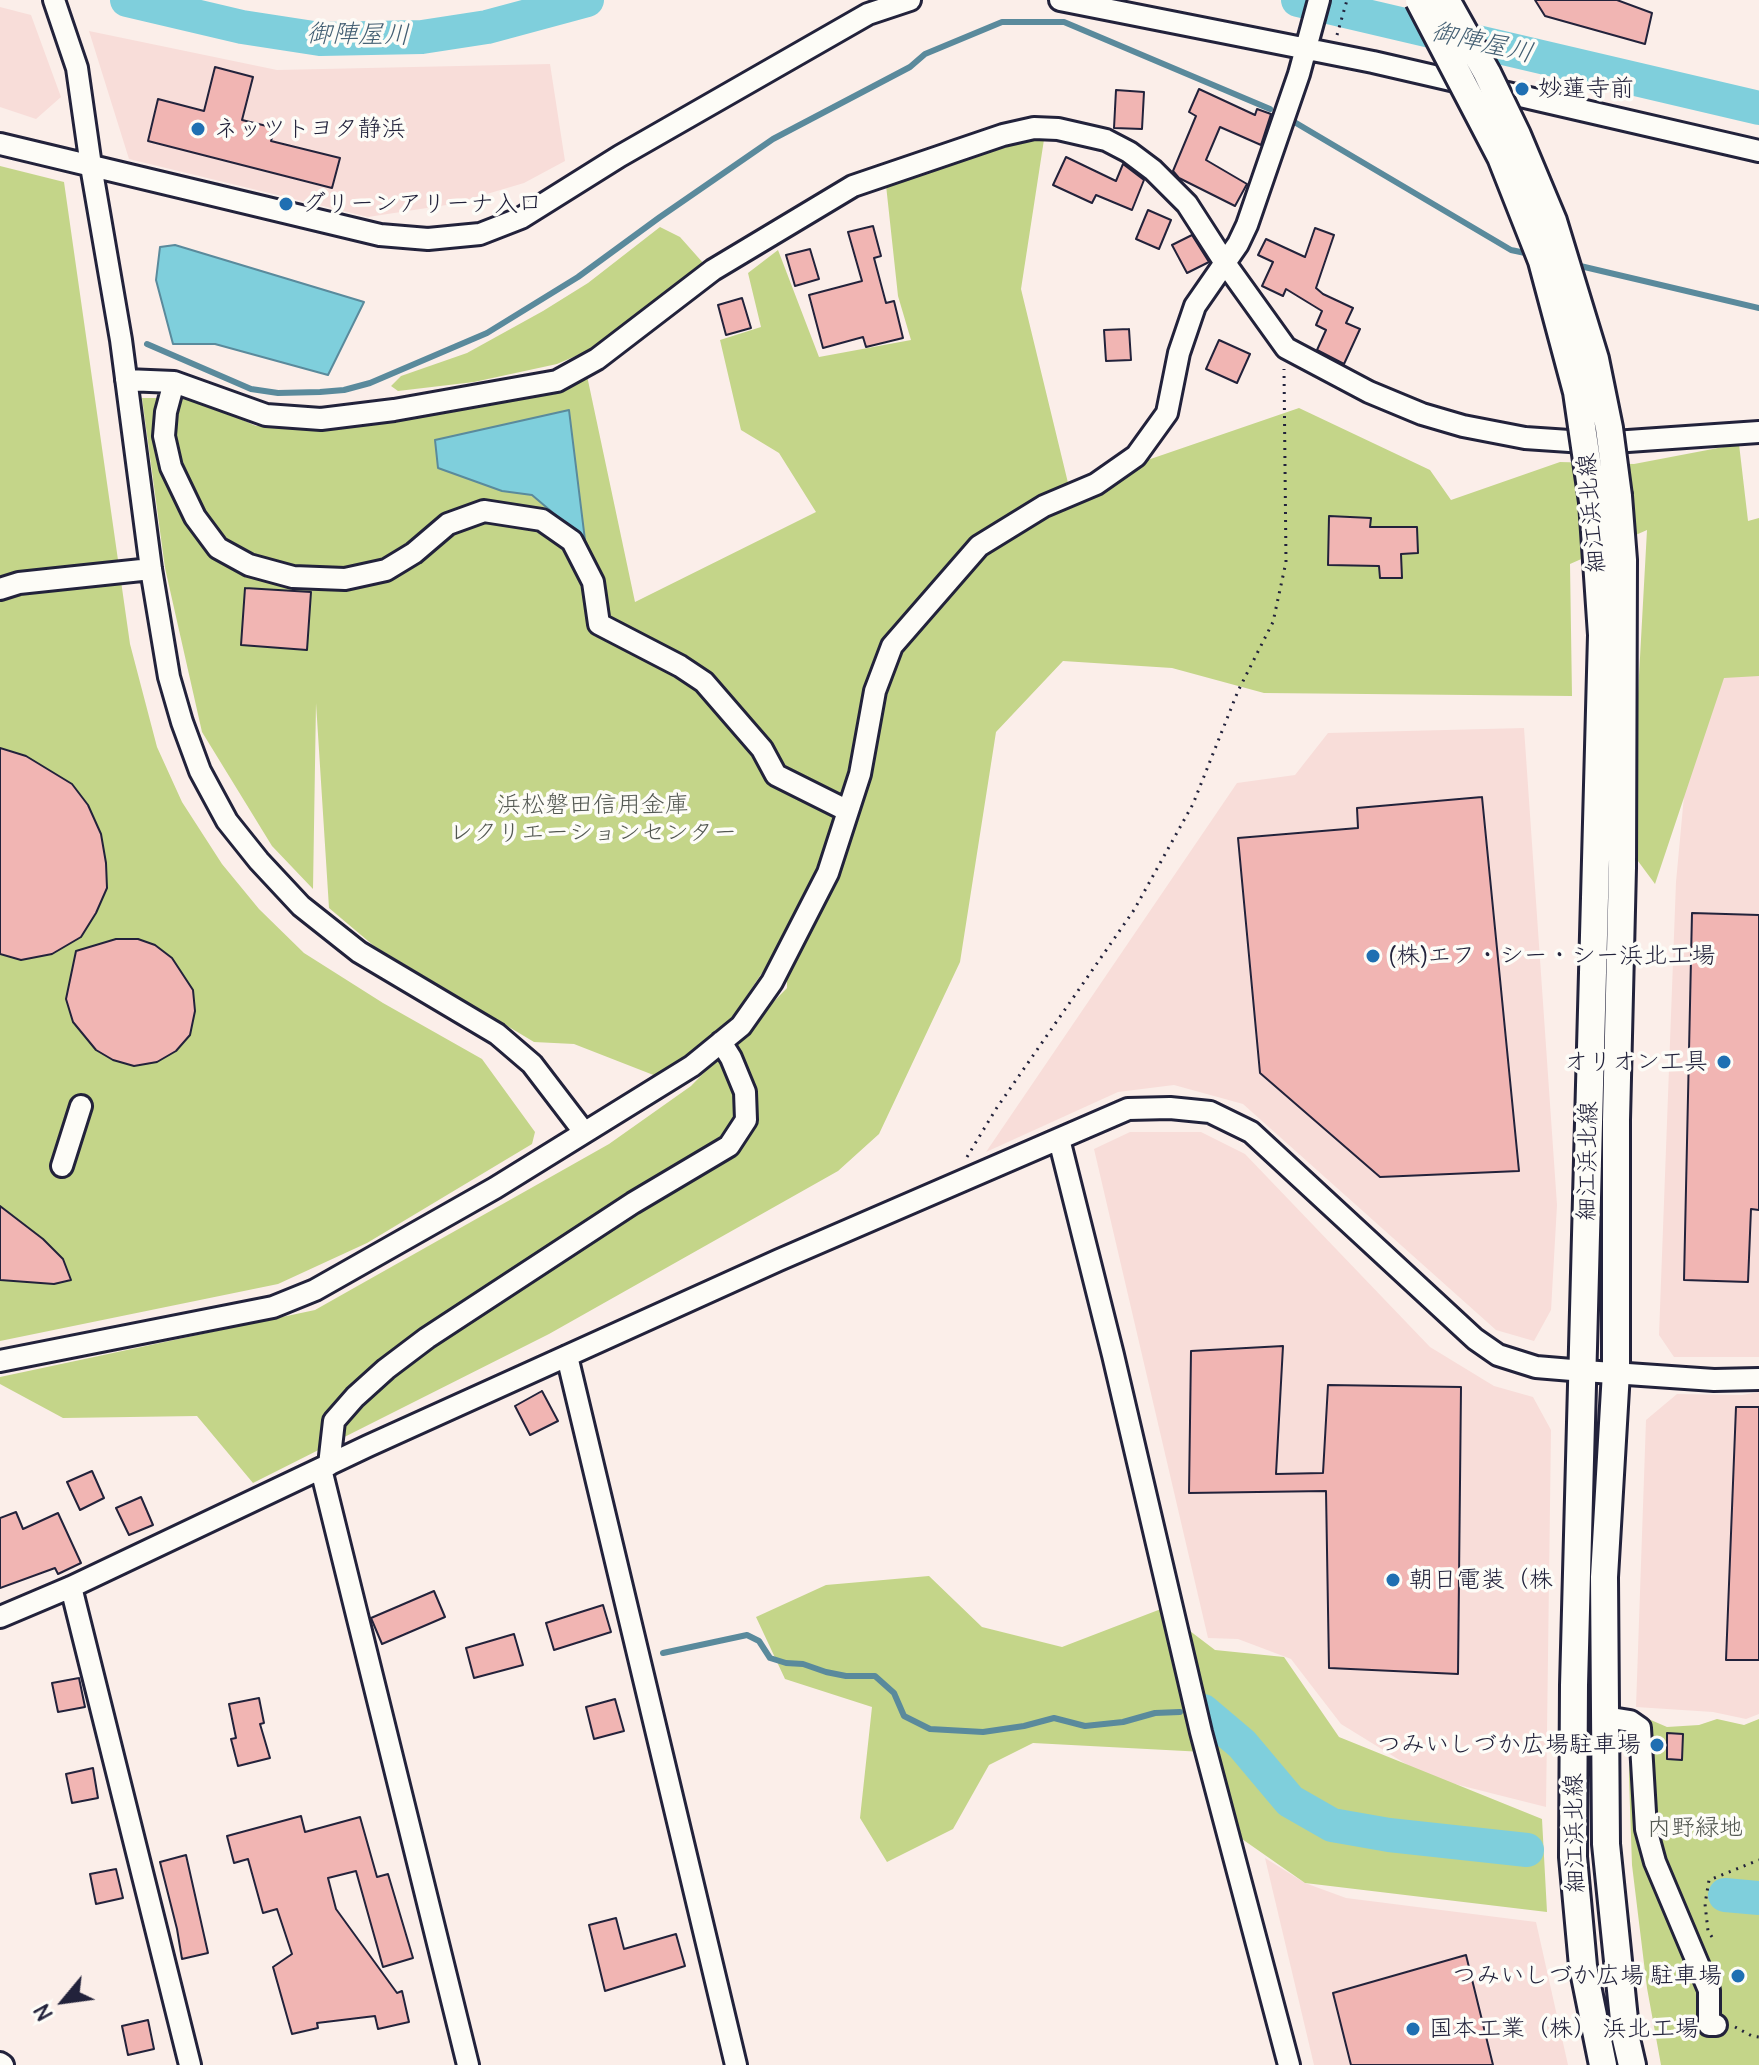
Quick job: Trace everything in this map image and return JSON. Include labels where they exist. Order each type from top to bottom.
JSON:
[{"type":"main road","name":"細江浜北線","points":[[1419,0],[1501,157],[1542,261],[1623,560],[1616,1372],[1604,1577],[1606,1844],[1626,2039],[1632,2065]]},
{"type":"main road","name":"細江浜北線","points":[[1446,0],[1487,73],[1553,221],[1595,359],[1609,428],[1574,1685],[1573,1857],[1583,1966],[1603,2065]]},
{"type":"street","points":[[54,0],[77,68],[121,340],[151,569],[169,677],[200,771],[227,821],[301,906],[359,952],[497,1034],[532,1064],[584,1132]]},
{"type":"street","points":[[0,144],[380,235],[428,239],[480,234],[521,218],[620,156],[868,14],[910,0]]},
{"type":"street","points":[[1060,0],[1373,62],[1759,151]]},
{"type":"street","points":[[0,1361],[273,1307],[315,1290],[495,1188],[692,1066],[741,1026],[772,982],[828,873],[860,774],[875,691],[892,646],[979,546],[1044,506],[1096,484],[1136,456],[1167,413],[1179,353],[1195,306],[1247,225],[1299,74],[1319,0]]},
{"type":"street","points":[[126,380],[174,382],[266,415],[321,419],[394,410],[557,381],[597,359],[713,270],[853,186],[1003,135],[1034,128],[1083,133],[1129,152],[1174,189],[1286,348],[1369,392],[1422,414],[1525,438],[1599,443],[1759,432]]},
{"type":"street","points":[[174,382],[166,412],[164,436],[171,467],[195,517],[218,548],[249,565],[293,577],[345,579],[386,570],[414,553],[448,524],[484,511],[542,520],[572,541],[593,582],[599,624],[680,666],[704,682],[762,749],[776,775],[848,811]]},
{"type":"street","points":[[0,589],[19,583],[151,569]]},
{"type":"street","points":[[468,2065],[325,1467],[334,1421],[386,1369],[427,1338],[633,1203],[729,1146],[746,1120],[745,1092],[721,1042]]},
{"type":"street","points":[[62,1166],[81,1106]]},
{"type":"street","points":[[0,1617],[71,1587],[567,1356],[1128,1109],[1170,1108],[1210,1112],[1251,1132],[1475,1339],[1498,1355],[1536,1367],[1714,1380],[1759,1379]]},
{"type":"street","points":[[1059,1139],[1201,1732],[1289,2065]]},
{"type":"street","points":[[567,1356],[736,2065]]},
{"type":"street","points":[[71,1587],[190,2065]]},
{"type":"street","points":[[1605,1717],[1630,1721],[1640,1728],[1649,1840],[1655,1862],[1709,1990],[1709,2025],[1724,2024]]},
{"type":"path","points":[[1341,27],[1347,0]]},
{"type":"path","points":[[949,1187],[996,1109],[1134,910],[1193,804],[1238,691],[1273,622],[1286,562],[1283,376],[1286,348]]},
{"type":"path","points":[[1712,1937],[1708,1931],[1705,1904],[1709,1880],[1759,1860]]},
{"type":"path","points":[[1724,2024],[1759,2037]]},
{"type":"shaded area","points":[[0,7],[31,15],[61,97],[36,119],[0,107]]},
{"type":"shaded area","points":[[89,31],[277,70],[550,64],[565,161],[524,183],[453,204],[368,217],[129,159]]},
{"type":"shaded area","points":[[1696,667],[1759,672],[1759,1357],[1674,1357],[1659,1335],[1676,882]]},
{"type":"shaded area","points":[[1524,728],[1557,1205],[1551,1310],[1534,1341],[1496,1330],[1243,1104],[1174,1085],[1118,1092],[986,1152],[1237,783],[1295,775],[1328,733]]},
{"type":"shaded area","points":[[1130,1132],[1201,1132],[1245,1154],[1430,1347],[1494,1386],[1533,1397],[1551,1430],[1546,1807],[1427,1777],[1341,1724],[1291,1659],[1238,1639],[1208,1638],[1094,1149]]},
{"type":"shaded area","points":[[1759,1392],[1759,1714],[1746,1719],[1713,1712],[1636,1707],[1646,1420],[1677,1394],[1742,1395]]},
{"type":"shaded area","points":[[1265,1858],[1305,1883],[1346,1898],[1536,1922],[1568,2065],[1314,2065]]},
{"type":"green space","name":"浜松磐田信用金庫 レクリエーションセンター","points":[[1045,133],[1021,289],[1069,487],[1299,408],[1430,470],[1451,500],[1560,462],[1634,464],[1739,444],[1748,521],[1759,518],[1759,676],[1724,678],[1655,884],[1635,857],[1637,712],[1647,530],[1570,564],[1572,696],[1264,693],[1172,668],[1063,661],[996,732],[960,962],[879,1134],[838,1171],[549,1334],[253,1483],[197,1416],[63,1418],[0,1384],[0,1377],[315,1310],[609,1144],[691,1086],[787,988],[787,928],[766,967],[731,1019],[694,1055],[656,1076],[574,1044],[534,1042],[374,946],[329,908],[316,703],[313,889],[272,846],[202,732],[165,568],[142,398],[193,398],[256,426],[319,427],[586,371],[635,602],[816,512],[779,453],[741,430],[720,340],[761,327],[748,273],[778,250],[819,357],[911,340],[898,296],[886,185]]},
{"type":"green space","points":[[0,166],[64,182],[130,644],[157,747],[182,802],[222,864],[259,909],[304,953],[383,1003],[482,1059],[535,1132],[532,1144],[367,1243],[278,1284],[0,1341]]},
{"type":"green space","points":[[660,227],[680,237],[704,264],[592,349],[557,364],[474,382],[398,391],[391,386],[401,376],[467,353],[543,311],[588,283]]},
{"type":"green space","points":[[929,1576],[982,1627],[1062,1647],[1161,1609],[1215,1650],[1284,1657],[1339,1737],[1542,1819],[1547,1912],[1305,1883],[1232,1832],[1204,1752],[1033,1743],[989,1765],[953,1829],[887,1862],[860,1818],[872,1707],[785,1679],[756,1617],[826,1585]]},
{"type":"green space","name":"内野緑地","points":[[1630,1711],[1667,1727],[1699,1725],[1717,1719],[1744,1725],[1759,1719],[1759,2065],[1661,2065],[1647,1988],[1632,1865]]},
{"type":"water","points":[[175,245],[364,302],[328,375],[215,344],[173,344],[156,280],[160,247]]},
{"type":"water","points":[[569,410],[585,540],[532,495],[502,491],[438,468],[435,440]]},
{"type":"building","points":[[1535,0],[1617,0],[1652,13],[1645,44],[1545,16]]},
{"type":"building","points":[[215,67],[253,77],[242,120],[275,128],[271,141],[340,158],[332,188],[148,141],[158,99],[204,111]]},
{"type":"building","points":[[1199,89],[1255,115],[1257,109],[1271,114],[1261,145],[1220,127],[1206,160],[1247,184],[1235,206],[1179,178],[1173,171],[1196,116],[1189,112]]},
{"type":"building","points":[[1116,90],[1144,92],[1142,129],[1114,128]]},
{"type":"building","points":[[1066,157],[1116,181],[1123,164],[1144,180],[1132,210],[1096,195],[1092,203],[1053,185]]},
{"type":"building","points":[[1148,210],[1171,220],[1159,249],[1136,239]]},
{"type":"building","points":[[873,226],[881,256],[874,258],[886,303],[894,301],[903,338],[866,347],[863,337],[823,348],[809,295],[862,281],[848,232]]},
{"type":"building","points":[[1315,228],[1334,235],[1316,288],[1353,308],[1346,323],[1360,329],[1344,364],[1317,350],[1326,330],[1316,325],[1322,311],[1286,289],[1283,296],[1262,286],[1273,262],[1258,255],[1266,239],[1305,257]]},
{"type":"building","points":[[1192,235],[1209,262],[1187,273],[1172,245]]},
{"type":"building","points":[[810,249],[819,279],[795,286],[786,255]]},
{"type":"building","points":[[742,298],[751,328],[726,335],[718,305]]},
{"type":"building","points":[[1129,329],[1131,360],[1106,361],[1104,330]]},
{"type":"building","points":[[1219,340],[1250,354],[1237,383],[1206,369]]},
{"type":"building","points":[[1329,516],[1371,518],[1370,527],[1417,527],[1418,553],[1401,554],[1402,578],[1380,578],[1379,566],[1328,565]]},
{"type":"building","points":[[245,588],[311,592],[307,650],[241,645]]},
{"type":"building","points":[[0,748],[26,756],[72,784],[88,805],[101,834],[106,863],[107,888],[81,937],[52,954],[21,960],[0,954]]},
{"type":"building","name":"(株)エフ・シー・シー浜北工場","points":[[1482,797],[1519,1171],[1380,1177],[1260,1073],[1238,838],[1358,828],[1357,808]]},
{"type":"building","name":"オリオン工具","points":[[1692,913],[1759,915],[1759,1210],[1751,1209],[1748,1282],[1684,1280]]},
{"type":"building","points":[[116,939],[138,939],[155,945],[172,958],[193,990],[195,1011],[190,1035],[176,1051],[157,1062],[134,1066],[113,1060],[96,1050],[73,1022],[66,999],[76,951]]},
{"type":"building","points":[[0,1206],[43,1239],[63,1259],[71,1280],[54,1284],[0,1280]]},
{"type":"building","name":"朝日電装（株","points":[[1283,1346],[1276,1474],[1323,1473],[1328,1385],[1461,1387],[1458,1674],[1329,1668],[1326,1491],[1189,1493],[1191,1351]]},
{"type":"building","points":[[542,1391],[558,1421],[530,1435],[515,1406]]},
{"type":"building","points":[[1736,1407],[1759,1407],[1759,1660],[1726,1660]]},
{"type":"building","points":[[92,1471],[104,1498],[80,1510],[67,1482]]},
{"type":"building","points":[[141,1497],[153,1525],[129,1535],[116,1508]]},
{"type":"building","points":[[16,1512],[23,1529],[58,1513],[81,1563],[58,1574],[55,1568],[0,1588],[0,1518]]},
{"type":"building","points":[[434,1591],[445,1617],[382,1644],[371,1618]]},
{"type":"building","points":[[603,1605],[611,1632],[554,1650],[546,1623]]},
{"type":"building","points":[[514,1634],[523,1665],[474,1678],[466,1648]]},
{"type":"building","points":[[79,1678],[85,1707],[58,1712],[52,1683]]},
{"type":"building","points":[[259,1698],[264,1723],[260,1724],[270,1758],[238,1766],[231,1739],[236,1738],[229,1704]]},
{"type":"building","points":[[615,1699],[624,1731],[594,1739],[586,1707]]},
{"type":"building","points":[[1667,1733],[1683,1734],[1682,1760],[1667,1759]]},
{"type":"building","points":[[93,1768],[98,1798],[72,1803],[66,1774]]},
{"type":"building","points":[[301,1816],[305,1832],[360,1817],[377,1877],[388,1874],[413,1958],[383,1967],[356,1871],[328,1878],[336,1909],[397,1993],[402,1991],[409,2022],[378,2029],[375,2016],[317,2023],[318,2028],[292,2034],[273,1967],[292,1954],[277,1909],[263,1913],[248,1859],[234,1863],[227,1836]]},
{"type":"building","points":[[186,1855],[208,1953],[182,1959],[160,1862]]},
{"type":"building","points":[[116,1869],[123,1898],[96,1904],[90,1874]]},
{"type":"building","points":[[616,1918],[624,1949],[676,1934],[685,1966],[605,1991],[589,1925]]},
{"type":"building","name":"国本工業（株） 浜北工場","points":[[1466,1955],[1493,2065],[1351,2065],[1333,1993]]},
{"type":"building","points":[[148,2020],[154,2049],[128,2055],[122,2026]]},
{"type":"waterway","name":"御陣屋川","points":[[127,0],[242,27],[320,39],[422,37],[487,27],[587,0]]},
{"type":"waterway","name":"御陣屋川","points":[[1298,0],[1759,108]]},
{"type":"waterway","points":[[147,344],[251,389],[278,393],[320,392],[370,383],[487,333],[578,277],[773,139],[910,67],[925,54],[1002,22],[1064,22],[1270,109]]},
{"type":"waterway","points":[[1296,123],[1511,250],[1530,254]]},
{"type":"waterway","points":[[1576,265],[1759,308]]},
{"type":"waterway","points":[[663,1653],[747,1635],[759,1641],[770,1658],[846,1676],[875,1676],[894,1693],[904,1716],[930,1729],[983,1732],[1054,1718],[1085,1726],[1123,1722],[1155,1713],[1180,1712]]},
{"type":"waterway","points":[[1203,1711],[1242,1744],[1290,1801],[1332,1825],[1389,1835],[1527,1850]]},
{"type":"waterway","points":[[1725,1895],[1759,1898]]},
{"type":"place","name":"妙蓮寺前","points":[[1522,89]]},
{"type":"place","name":"ネッツトヨタ静浜","points":[[198,129]]},
{"type":"place","name":"グリーンアリーナ入口","points":[[286,204]]},
{"type":"place","name":"(株)エフ・シー・シー浜北工場","points":[[1373,956]]},
{"type":"place","name":"オリオン工具","points":[[1724,1062]]},
{"type":"place","name":"朝日電装（株","points":[[1393,1580]]},
{"type":"place","name":"つみいしづか広場駐車場","points":[[1657,1745]]},
{"type":"place","name":"つみいしづか広場 駐車場","points":[[1738,1976]]},
{"type":"place","name":"国本工業（株） 浜北工場","points":[[1413,2029]]}]
